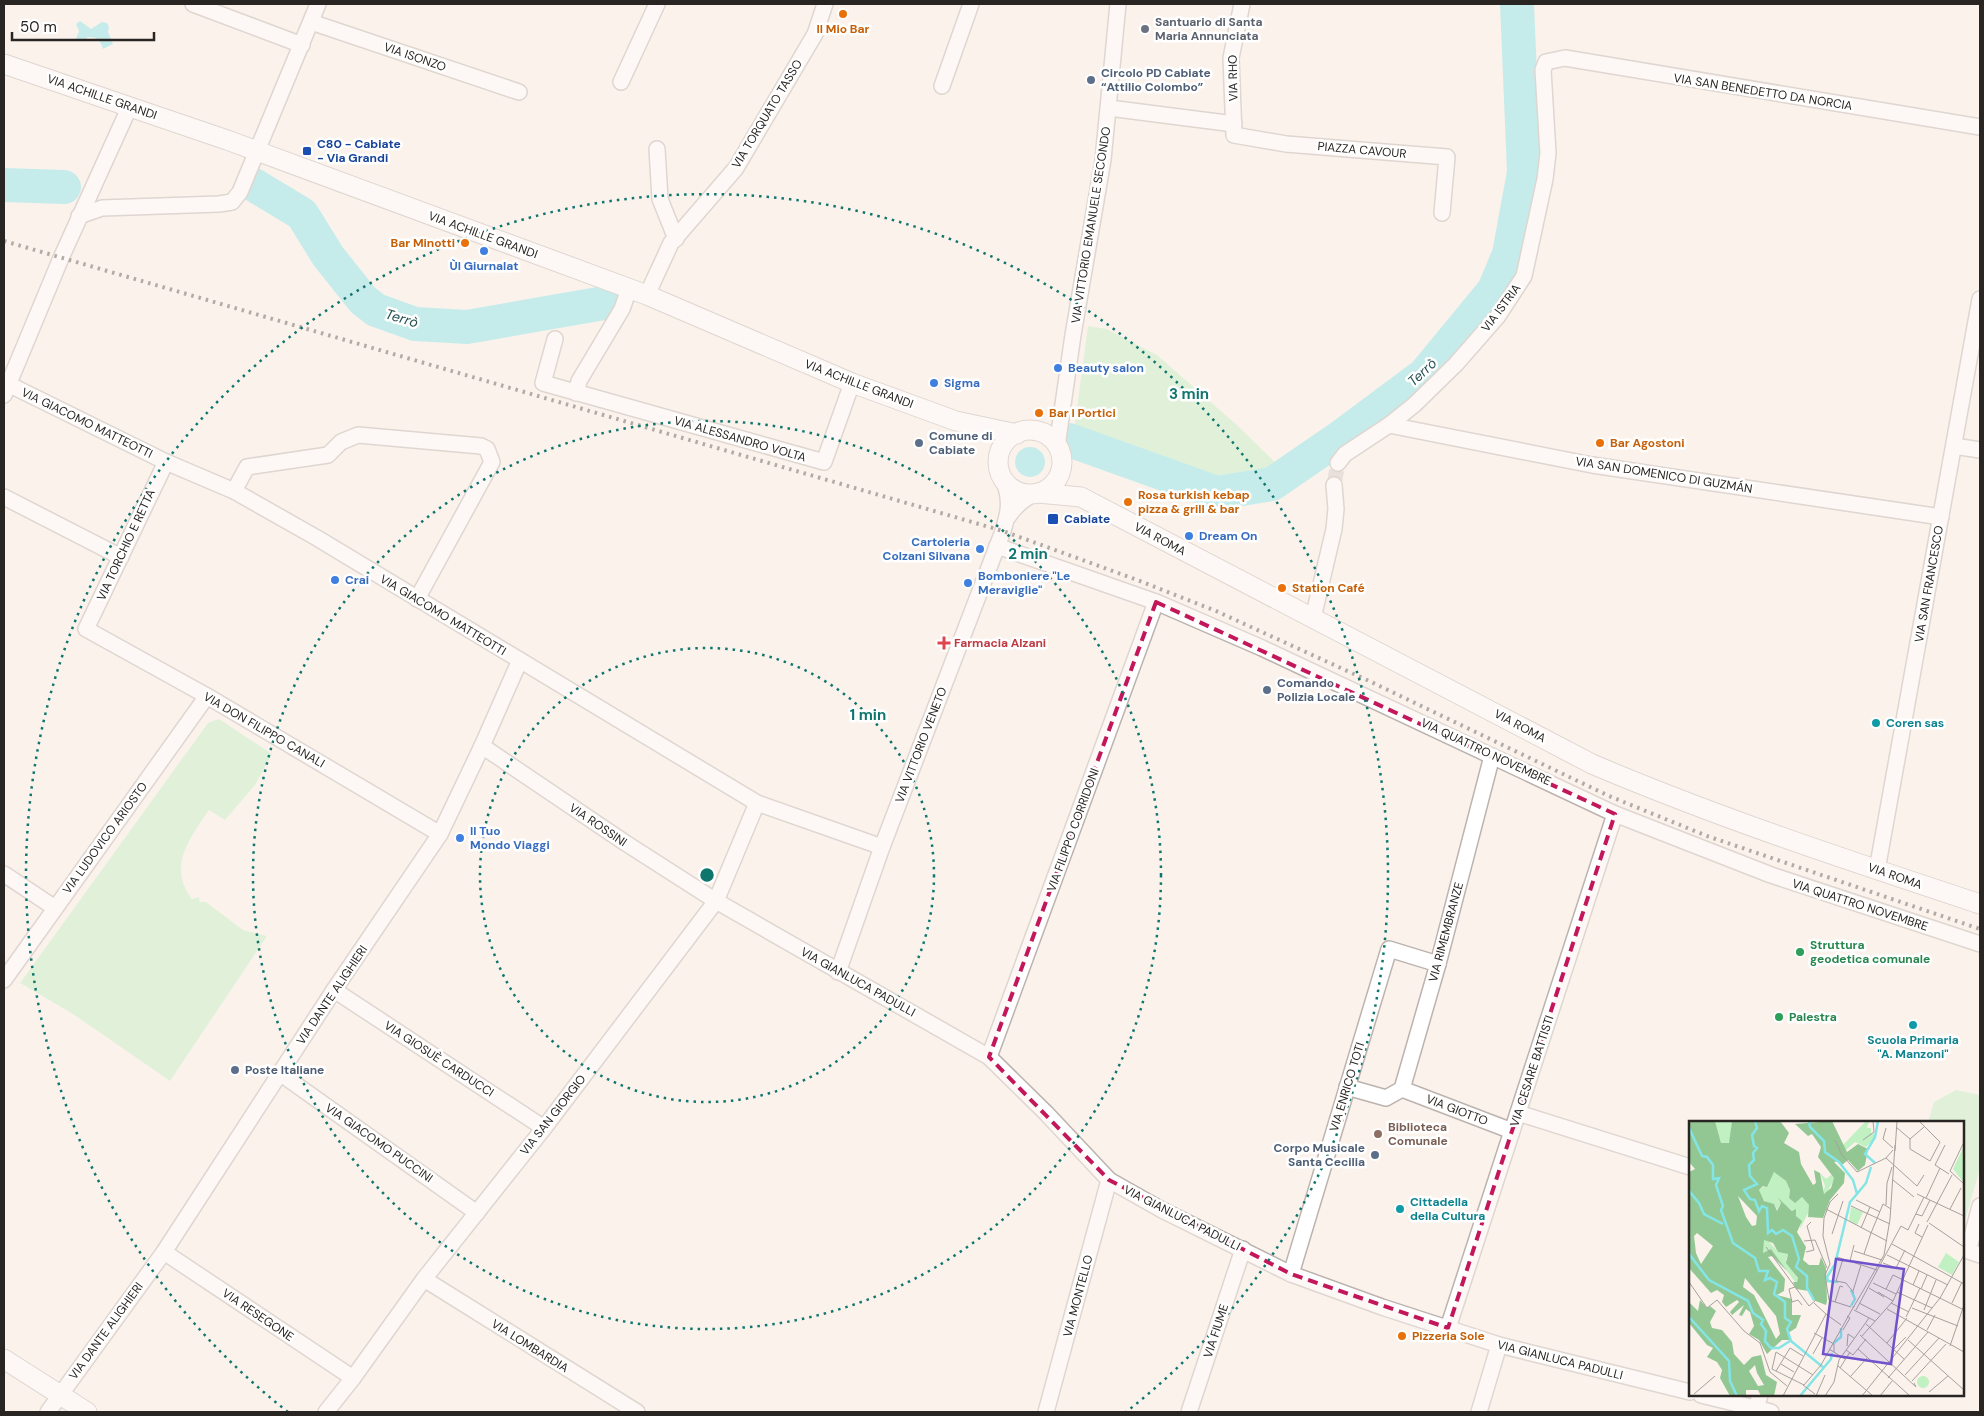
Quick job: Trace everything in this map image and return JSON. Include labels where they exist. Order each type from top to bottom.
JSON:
[{"type":"street","points":[[193,4],[302,45]]},
{"type":"street","points":[[79,216],[102,208],[232,202],[240,192],[318,4]]},
{"type":"street","points":[[621,82],[657,4]]},
{"type":"street","name":"VIA TORQUATO TASSO","points":[[638,292],[671,243],[736,168],[815,34],[825,4]]},
{"type":"street","points":[[942,86],[971,4]]},
{"type":"street","name":"VIA VITTORIO EMANUELE SECONDO","points":[[1057,446],[1102,160],[1109,108],[1118,4]]},
{"type":"street","name":"VIA RHO","points":[[1234,124],[1231,58],[1242,4]]},
{"type":"street","name":"VIA ISONZO","points":[[312,22],[519,92]]},
{"type":"street","name":"VIA SAN BENEDETTO DA NORCIA","points":[[1546,62],[1565,58],[1980,127]]},
{"type":"street","name":"VIA ISTRIA","points":[[1338,463],[1345,454],[1389,426],[1414,406],[1456,364],[1498,316],[1524,276],[1545,179],[1548,152],[1543,70],[1546,62]]},
{"type":"street","name":"VIA ACHILLE GRANDI","points":[[4,64],[256,151],[638,292],[852,383],[956,421],[975,430],[984,438],[992,447],[998,462]]},
{"type":"street","points":[[5,387],[79,216],[130,106]]},
{"type":"street","points":[[1109,108],[1234,124]]},
{"type":"street","name":"PIAZZA CAVOUR","points":[[1234,124],[1234,135],[1286,144],[1447,157],[1442,213]]},
{"type":"street","points":[[657,148],[660,199],[676,239]]},
{"type":"street","points":[[576,394],[579,381],[622,309],[638,292]]},
{"type":"street","name":"VIA SAN FRANCESCO","points":[[1877,870],[1980,298]]},
{"type":"street","name":"VIA ALESSANDRO VOLTA","points":[[554,338],[543,383],[576,394],[824,462],[852,383]]},
{"type":"street","name":"VIA GIACOMO MATTEOTTI","points":[[5,387],[166,462],[234,491],[520,660],[756,803],[882,847]]},
{"type":"street","name":"VIA ACHILLE GRANDI","points":[[956,421],[1017,434]]},
{"type":"street","name":"VIA SAN DOMENICO DI GUZMÁN","points":[[1389,426],[1592,465],[1941,517]]},
{"type":"street","points":[[1032,430],[1042,433],[1057,446],[1062,466],[1058,477],[1052,486],[1036,494],[1022,493],[1012,489],[999,472],[1000,452],[1005,443],[1017,434],[1032,430]]},
{"type":"street","points":[[234,491],[247,467],[328,455],[341,442],[358,435],[481,446],[487,449],[492,462],[416,599]]},
{"type":"street","points":[[1954,446],[1980,450]]},
{"type":"street","name":"VIA TORCHIO E RETTA","points":[[86,629],[166,462]]},
{"type":"street","points":[[1062,466],[1081,497]]},
{"type":"street","name":"VIA VITTORIO VENETO","points":[[838,972],[882,847],[1006,520],[1009,506],[1004,481]]},
{"type":"street","points":[[1314,618],[1334,529],[1336,509],[1334,485]]},
{"type":"street","name":"VIA VITTORIO VENETO","points":[[1006,520],[1013,508],[1036,494]]},
{"type":"street","name":"VIA ROMA","points":[[1036,494],[1081,497],[1592,764],[1664,794],[1877,870],[1980,904]]},
{"type":"street","points":[[4,497],[121,557]]},
{"type":"street","name":"VIA QUATTRO NOVEMBRE","points":[[997,546],[1156,602],[1270,652],[1615,814],[1771,875],[1980,944]]},
{"type":"street","name":"VIA FILIPPO CORRIDONI","points":[[989,1057],[1156,602]]},
{"type":"street","name":"VIA DON FILIPPO CANALI","points":[[86,629],[207,696],[440,834]]},
{"type":"street","name":"VIA DANTE ALIGHIERI","points":[[48,1412],[164,1252],[334,990],[440,834],[520,660]]},
{"type":"street","name":"VIA LUDOVICO ARIOSTO","points":[[4,980],[207,696]]},
{"type":"street","name":"VIA ROSSINI","points":[[482,746],[624,842],[716,901]]},
{"type":"street","name":"VIA RIMEMBRANZE","points":[[1402,1089],[1438,964],[1492,756]]},
{"type":"street","name":"VIA SAN GIORGIO","points":[[326,1412],[424,1280],[544,1128],[716,901],[756,803]]},
{"type":"street","name":"VIA CESARE BATTISTI","points":[[1448,1328],[1615,814]]},
{"type":"street","points":[[4,874],[55,908]]},
{"type":"street","name":"VIA GIANLUCA PADULLI","points":[[716,901],[989,1057],[1110,1180],[1162,1210],[1291,1274],[1382,1307],[1499,1346],[1689,1392]]},
{"type":"street","name":"VIA ENRICO TOTI","points":[[1291,1274],[1389,949],[1438,964]]},
{"type":"street","name":"VIA GIOSUÈ CARDUCCI","points":[[334,990],[544,1128]]},
{"type":"street","name":"VIA GIACOMO PUCCINI","points":[[281,1074],[477,1213]]},
{"type":"street","points":[[1347,1087],[1386,1098],[1402,1089]]},
{"type":"street","name":"VIA GIOTTO","points":[[1402,1089],[1512,1131]]},
{"type":"street","points":[[1518,1113],[1689,1168]]},
{"type":"street","name":"VIA MONTELLO","points":[[1046,1412],[1110,1180]]},
{"type":"street","points":[[1974,1253],[1980,1206]]},
{"type":"street","name":"VIA FIUME","points":[[1189,1412],[1243,1249]]},
{"type":"street","name":"VIA RESEGONE","points":[[164,1252],[353,1378]]},
{"type":"street","name":"VIA LOMBARDIA","points":[[424,1280],[637,1412]]},
{"type":"street","points":[[1479,1412],[1499,1346]]},
{"type":"street","points":[[4,1359],[87,1412]]},
{"type":"street","points":[[1707,1396],[1757,1405],[1771,1412]]},
{"type":"highlighted area","points":[[1156,602],[1615,814],[1448,1328],[1291,1274],[1109,1180],[989,1057]]},
{"type":"green space","points":[[1088,326],[1107,329],[1157,355],[1237,425],[1282,469],[1261,478],[1242,483],[1224,485],[1207,483],[1173,473],[1120,452],[1073,437]]},
{"type":"green space","points":[[219,719],[272,754],[255,785],[225,820],[209,810],[195,831],[184,853],[181,864],[181,876],[192,899],[199,897],[200,902],[206,902],[243,930],[267,936],[170,1081],[73,1014],[20,983],[208,723]]},
{"type":"green space","points":[[1956,1090],[1980,1095],[1980,1169],[1964,1224],[1964,1121],[1928,1121],[1934,1102]]},
{"type":"water","points":[[80,21],[91,29],[102,22],[107,23],[109,27],[108,32],[113,44],[103,49],[100,41],[96,38],[88,37],[84,41],[76,39],[79,31],[76,24]]},
{"type":"water","points":[[1030,447],[1041,451],[1045,462],[1041,473],[1030,477],[1019,473],[1015,462],[1019,451]]},
{"type":"waterway","name":"Terrò","points":[[1069,440],[1217,493],[1272,484],[1342,436],[1424,375],[1494,290],[1509,254],[1524,172],[1517,4]]},
{"type":"waterway","name":"Terrò","points":[[4,185],[64,187]]},
{"type":"waterway","name":"Terrò","points":[[254,185],[302,214],[328,256],[363,300],[376,310],[415,324],[467,327],[604,303]]},
{"type":"tunnel","points":[[1334,485],[1338,463]]},
{"type":"railway","points":[[4,241],[1003,531],[1216,611],[1367,680],[1609,796],[1707,836],[1980,929]]},
{"type":"place","name":"Il Mio Bar","points":[[843,14]]},
{"type":"place","name":"Santuario di Santa Maria Annunciata","points":[[1145,29]]},
{"type":"place","name":"Circolo PD Cabiate “Attilio Colombo”","points":[[1091,80]]},
{"type":"place","name":"C80 - Cabiate - Via Grandi","points":[[307,151]]},
{"type":"place","name":"Bar Minotti","points":[[465,243]]},
{"type":"place","name":"Ùl Giurnalat","points":[[484,251]]},
{"type":"place","name":"Beauty salon","points":[[1058,368]]},
{"type":"place","name":"Sigma","points":[[934,383]]},
{"type":"place","name":"Bar I Portici","points":[[1039,413]]},
{"type":"place","name":"Comune di Cabiate","points":[[919,443]]},
{"type":"place","name":"Bar Agostoni","points":[[1600,443]]},
{"type":"place","name":"Rosa turkish kebap pizza & grill & bar","points":[[1128,502]]},
{"type":"place","name":"Cabiate","points":[[1053,519]]},
{"type":"place","name":"Dream On","points":[[1189,536]]},
{"type":"place","name":"Cartoleria Colzani Silvana","points":[[980,549]]},
{"type":"place","name":"Crai","points":[[335,580]]},
{"type":"place","name":"Bomboniere \"Le Meraviglie\"","points":[[968,583]]},
{"type":"place","name":"Station Café","points":[[1282,588]]},
{"type":"place","name":"Farmacia Alzani","points":[[944,643]]},
{"type":"place","name":"Comando Polizia Locale","points":[[1267,690]]},
{"type":"place","name":"Coren sas","points":[[1876,723]]},
{"type":"place","name":"Il Tuo Mondo Viaggi","points":[[460,838]]},
{"type":"place","name":"Struttura geodetica comunale","points":[[1800,952]]},
{"type":"place","name":"Palestra","points":[[1779,1017]]},
{"type":"place","name":"Scuola Primaria \"A. Manzoni\"","points":[[1913,1025]]},
{"type":"place","name":"Poste Italiane","points":[[235,1070]]},
{"type":"place","name":"Biblioteca Comunale","points":[[1378,1134]]},
{"type":"place","name":"Corpo Musicale Santa Cecilia","points":[[1375,1155]]},
{"type":"place","name":"Cittadella della Cultura","points":[[1400,1209]]},
{"type":"place","name":"Pizzeria Sole","points":[[1402,1336]]}]
